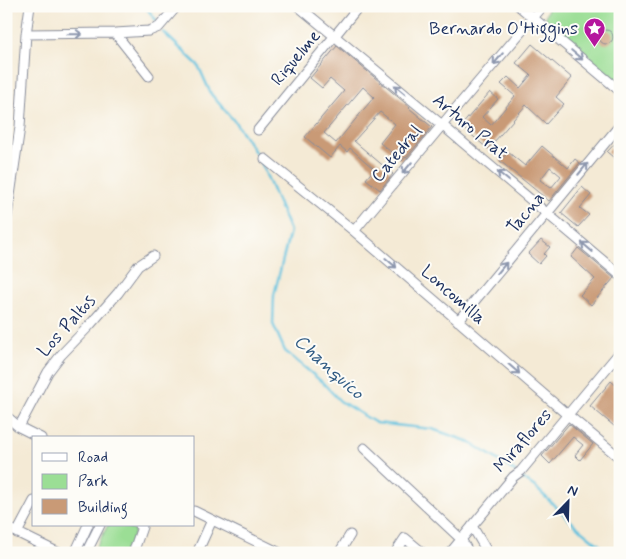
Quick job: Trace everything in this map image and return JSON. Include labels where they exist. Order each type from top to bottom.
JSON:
[{"type":"street","points":[[6,223],[20,127],[26,34],[30,6]]},
{"type":"street","points":[[26,34],[149,31],[159,26],[177,6]]},
{"type":"street","name":"Arturo Prat","points":[[298,6],[620,275]]},
{"type":"street","name":"Riquelme","points":[[258,130],[359,6]]},
{"type":"street","points":[[519,6],[620,91]]},
{"type":"street","name":"Catedral","points":[[354,231],[543,6]]},
{"type":"street","points":[[115,33],[149,76]]},
{"type":"street","name":"Tacna","points":[[458,321],[620,125]]},
{"type":"street","name":"Loncomilla","points":[[265,159],[354,231],[620,458]]},
{"type":"street","name":"Los Paltos","points":[[19,427],[48,372],[61,355],[118,293],[138,266],[153,256]]},
{"type":"street","name":"Miraflores","points":[[450,553],[620,352]]},
{"type":"street","points":[[7,421],[37,436]]},
{"type":"street","points":[[364,448],[461,540],[469,553]]},
{"type":"street","points":[[17,533],[32,505]]},
{"type":"street","points":[[195,512],[280,553]]},
{"type":"street","points":[[197,553],[212,520]]},
{"type":"street","points":[[75,553],[88,526]]},
{"type":"street","points":[[86,553],[100,526]]},
{"type":"street","points":[[133,553],[142,526]]},
{"type":"street","points":[[472,526],[488,553]]},
{"type":"street","points":[[6,527],[59,553]]},
{"type":"street","points":[[339,553],[350,535]]},
{"type":"street","points":[[395,553],[405,538],[423,553]]},
{"type":"street","points":[[255,553],[259,543]]},
{"type":"green space","points":[[549,6],[620,6],[620,85],[548,24],[545,17]]},
{"type":"green space","points":[[107,526],[125,526],[135,531],[127,553],[93,553]]},
{"type":"building","points":[[606,30],[611,32],[613,37],[611,42],[606,44],[601,42],[599,37],[601,32]]},
{"type":"building","points":[[532,44],[572,78],[556,97],[564,104],[546,124],[526,105],[488,149],[461,126],[490,92],[498,99],[482,117],[491,125],[515,96],[501,84],[508,77],[520,88],[531,75],[516,63]]},
{"type":"building","points":[[337,46],[432,127],[402,161],[380,143],[395,124],[380,112],[354,141],[393,174],[380,190],[366,179],[374,169],[350,148],[347,152],[340,146],[330,158],[305,137],[344,91],[330,79],[322,88],[310,78]],"holes":[[[363,87],[374,97],[336,143],[324,133]]]},
{"type":"building","points":[[620,138],[620,163],[607,152]]},
{"type":"building","points":[[542,146],[568,168],[575,159],[580,163],[549,201],[500,161],[508,152],[525,166]],"holes":[[[550,167],[561,176],[551,188],[540,180]]]},
{"type":"building","points":[[582,187],[591,195],[580,208],[589,215],[578,227],[561,213]]},
{"type":"building","points":[[541,240],[550,247],[544,254],[546,256],[539,264],[528,254]]},
{"type":"building","points":[[578,248],[614,278],[591,305],[580,295],[595,279],[571,257]]},
{"type":"building","points":[[611,381],[620,389],[620,431],[590,406]]},
{"type":"building","points":[[569,424],[593,444],[580,460],[575,455],[583,445],[573,437],[550,464],[542,456]]},
{"type":"waterway","points":[[145,6],[156,20]]},
{"type":"waterway","name":"Chanquico","points":[[163,32],[198,65],[211,94],[235,122],[259,158],[290,231],[274,295],[273,324],[285,351],[322,382],[340,401],[376,423],[432,429],[467,441],[515,472]]},
{"type":"waterway","name":"Chanquico","points":[[519,476],[535,487],[576,526],[609,553]]},
{"type":"place","name":"Bernardo O'Higgins","points":[[594,48]]}]
